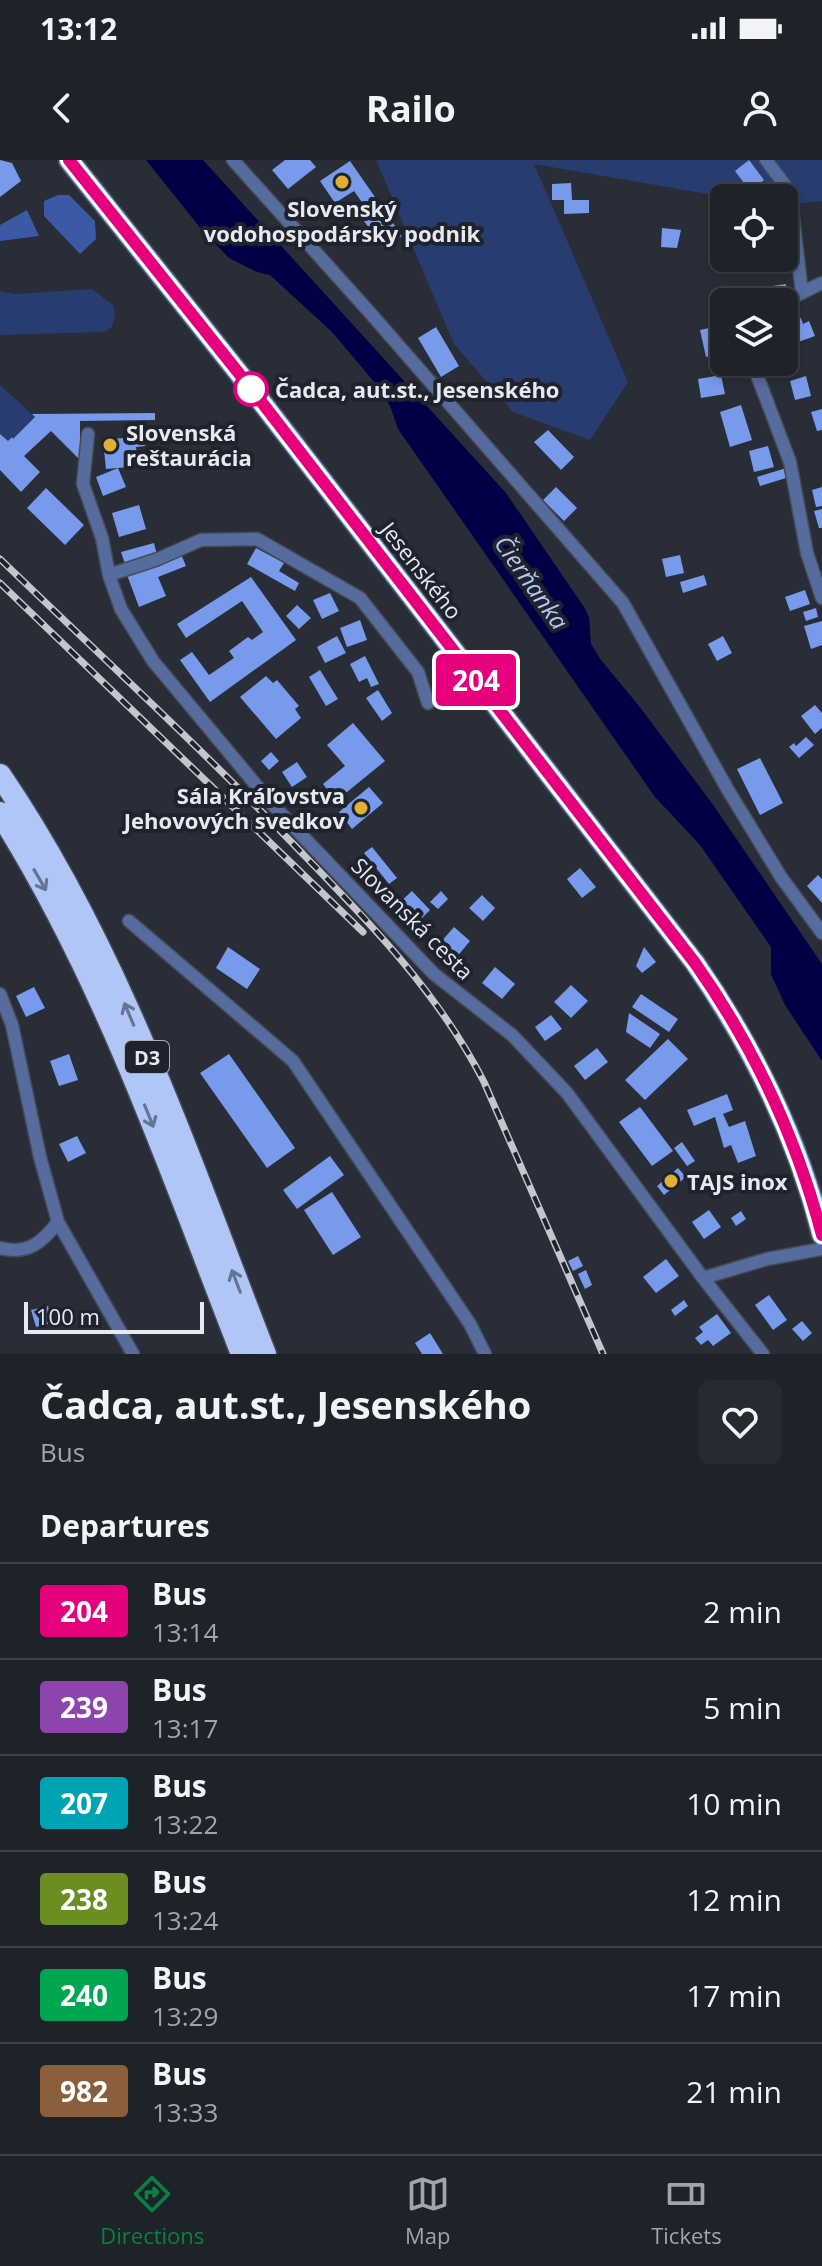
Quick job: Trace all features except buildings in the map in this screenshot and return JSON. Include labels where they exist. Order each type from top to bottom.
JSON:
[{"type":"highway","name":"D3","points":[[0,775],[43,842],[109,965],[265,1354]]},
{"type":"highway","name":"D3","points":[[0,813],[45,887],[88,971],[242,1354]]},
{"type":"main road","name":"Jesenského","points":[[69,160],[253,391],[695,963],[723,1003],[768,1084],[793,1143],[822,1235]]},
{"type":"street","points":[[233,160],[623,603],[735,802],[781,877],[822,933]]},
{"type":"street","points":[[766,160],[788,189],[791,200],[802,293]]},
{"type":"street","points":[[798,295],[822,283]]},
{"type":"street","points":[[757,376],[790,462],[807,553],[822,598]]},
{"type":"street","name":"Slovanská cesta","points":[[88,434],[83,484],[102,538],[109,575],[121,609],[153,661],[272,804],[434,974],[512,1035],[567,1093],[763,1354]]},
{"type":"street","points":[[109,575],[158,559],[201,540],[257,539],[360,598],[418,672],[428,703]]},
{"type":"street","points":[[129,921],[293,1061],[470,1324],[485,1354]]},
{"type":"street","points":[[0,994],[12,1025],[40,1157],[58,1222],[133,1354]]},
{"type":"street","points":[[0,1248],[19,1251],[35,1246],[58,1222]]},
{"type":"street","points":[[703,1278],[767,1259],[822,1249]]},
{"type":"shaded area","points":[[376,160],[822,160],[822,201],[798,204],[798,184],[710,184],[710,194],[534,164],[628,382],[590,440],[513,412],[454,344]]},
{"type":"shaded area","points":[[58,195],[69,195],[95,221],[96,239],[80,254],[44,216],[44,201]]},
{"type":"shaded area","points":[[27,210],[39,236],[0,241],[0,225]]},
{"type":"shaded area","points":[[92,289],[113,305],[115,316],[112,327],[104,332],[0,335],[0,291],[14,294]]},
{"type":"shaded area","points":[[0,385],[35,417],[8,441],[0,434]]},
{"type":"water","name":"Čierňanka","points":[[146,160],[203,160],[506,493],[584,607],[589,617],[591,644],[601,660],[711,802],[822,964],[822,1061],[785,1005],[771,974],[771,947],[700,845],[655,797],[398,429],[381,390],[332,332],[270,275],[229,258],[202,230]]},
{"type":"railway","points":[[0,559],[263,813],[377,932],[424,988],[466,1049],[484,1082],[603,1354]]},
{"type":"railway","points":[[0,583],[363,932]]},
{"type":"bus line","name":"204","points":[[69,160],[253,391],[695,963],[723,1003],[768,1084],[793,1143],[822,1235]]},
{"type":"place","name":"Slovenský vodohospodársky podnik","points":[[342,182]]},
{"type":"place","name":"Čadca, aut.st., Jesenského","points":[[251,389]]},
{"type":"place","name":"Slovenská reštaurácia","points":[[110,445]]},
{"type":"place","name":"Sála Kráľovstva Jehovových svedkov","points":[[361,808]]},
{"type":"place","name":"TAJS inox","points":[[671,1181]]}]
